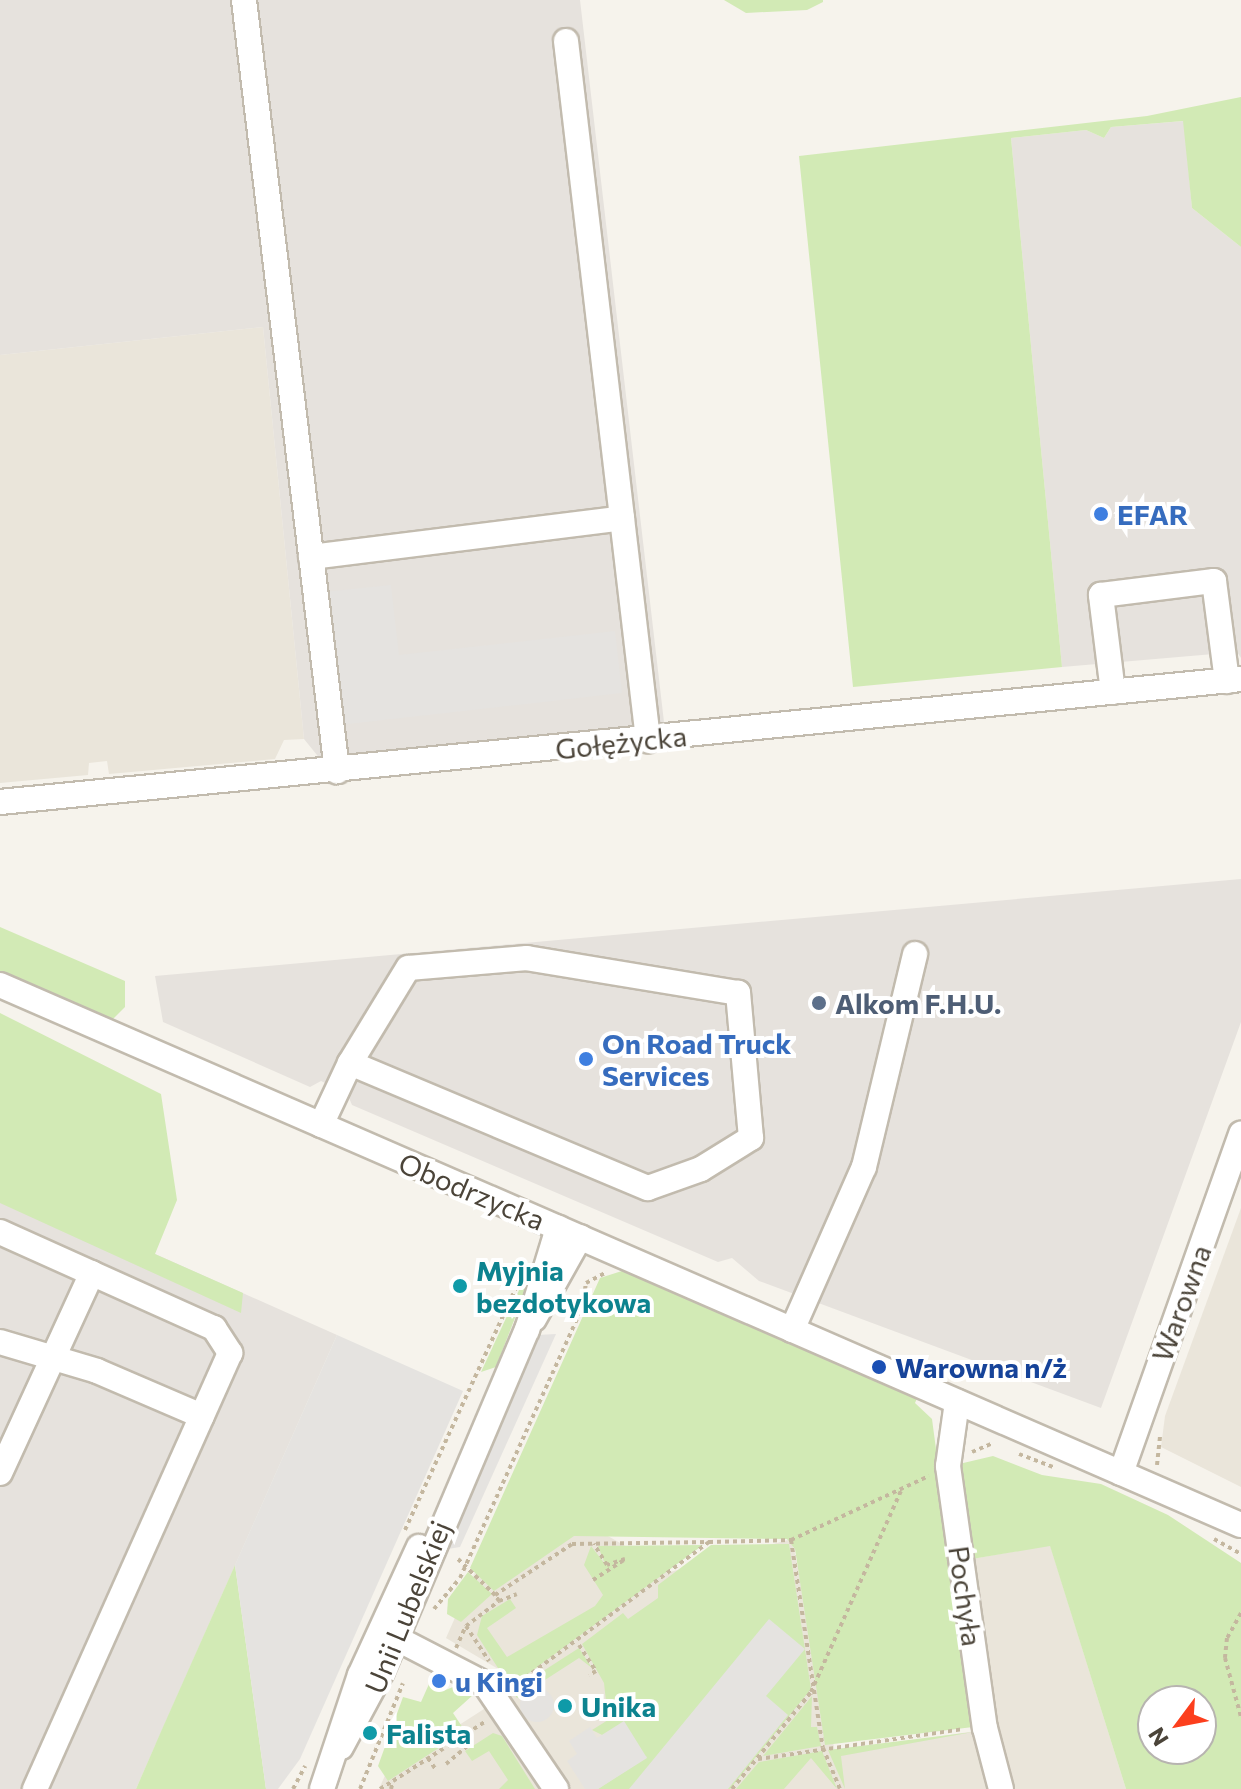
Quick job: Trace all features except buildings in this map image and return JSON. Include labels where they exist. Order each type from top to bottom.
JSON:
[{"type":"street","points":[[244,0],[337,771]]},
{"type":"street","points":[[566,41],[648,740]]},
{"type":"street","points":[[311,557],[622,518]]},
{"type":"street","points":[[1113,692],[1101,595],[1214,581],[1234,680]]},
{"type":"street","name":"Gołężycka","points":[[0,802],[1234,680]]},
{"type":"street","points":[[792,1330],[864,1167],[915,954]]},
{"type":"street","points":[[321,1125],[350,1063],[408,968],[527,958],[738,993],[751,1138],[701,1169],[648,1188],[350,1063]]},
{"type":"street","name":"Obodrzycka","points":[[0,985],[1241,1525]]},
{"type":"street","name":"Warowna","points":[[1121,1473],[1234,1173],[1241,1134]]},
{"type":"street","points":[[0,1232],[225,1337],[230,1353],[35,1789]]},
{"type":"street","name":"Unii Lubelskiej","points":[[322,1789],[341,1747],[401,1640],[447,1508],[569,1233]]},
{"type":"street","points":[[0,1473],[92,1273]]},
{"type":"street","points":[[0,1342],[51,1362],[97,1371],[202,1416]]},
{"type":"street","name":"Pochyła","points":[[957,1402],[948,1466],[985,1728],[1001,1789]]},
{"type":"street","name":"Unii Lubelskiej","points":[[341,1747],[360,1675],[394,1597],[447,1508]]},
{"type":"street","points":[[401,1640],[450,1661],[498,1698],[566,1786]]},
{"type":"path","points":[[402,1536],[521,1278]]},
{"type":"path","points":[[360,1789],[401,1640],[437,1604],[466,1566],[583,1306],[586,1283]]},
{"type":"path","points":[[495,1595],[572,1544],[791,1540],[902,1489],[991,1443],[1002,1444]]},
{"type":"path","points":[[1010,1448],[1072,1472]]},
{"type":"path","points":[[732,1789],[814,1686],[902,1489]]},
{"type":"path","points":[[1204,1532],[1241,1554]]},
{"type":"path","points":[[791,1540],[823,1748],[840,1789]]},
{"type":"path","points":[[380,1789],[493,1716],[498,1698],[579,1645],[709,1542]]},
{"type":"path","points":[[593,1580],[625,1559],[607,1565],[594,1544]]},
{"type":"path","points":[[458,1559],[499,1601]]},
{"type":"path","points":[[450,1661],[466,1626],[499,1601],[517,1594]]},
{"type":"path","points":[[1241,1613],[1227,1638],[1225,1658],[1241,1717]]},
{"type":"path","points":[[579,1645],[596,1671],[589,1675]]},
{"type":"path","points":[[756,1760],[823,1748],[985,1728]]},
{"type":"path","points":[[446,1764],[470,1744],[466,1733]]},
{"type":"path","points":[[293,1789],[313,1750]]},
{"type":"path","points":[[428,1758],[436,1770]]},
{"type":"path","points":[[391,1789],[393,1781]]},
{"type":"shaded area","points":[[0,0],[580,0],[664,722],[321,760],[304,739],[263,327],[0,355]]},
{"type":"shaded area","points":[[1184,121],[1192,208],[1241,247],[1241,658],[1237,652],[1062,667],[1011,138],[1086,130],[1104,138],[1111,127]]},
{"type":"shaded area","points":[[263,327],[304,739],[284,740],[275,759],[109,774],[107,761],[89,763],[88,775],[0,783],[0,355]]},
{"type":"shaded area","points":[[391,585],[399,655],[615,631],[622,693],[339,725],[324,592]]},
{"type":"shaded area","points":[[1241,879],[1241,1022],[1101,1408],[759,1281],[732,1258],[718,1262],[352,1105],[347,1093],[321,1081],[310,1087],[163,1022],[155,976]]},
{"type":"shaded area","points":[[0,1185],[337,1335],[136,1789],[0,1789]]},
{"type":"shaded area","points":[[1241,1208],[1241,1487],[1161,1447],[1165,1416]]},
{"type":"shaded area","points":[[556,1334],[460,1547],[442,1550],[537,1335]]},
{"type":"shaded area","points":[[337,1335],[463,1391],[300,1759],[278,1789],[266,1789],[235,1565]]},
{"type":"shaded area","points":[[515,1482],[670,1572],[792,1539],[835,1752],[989,1729],[972,1559],[1050,1545],[1126,1789],[379,1789],[402,1737],[414,1754],[484,1709],[510,1676],[446,1638]]},
{"type":"shaded area","points":[[769,1619],[805,1649],[766,1696],[788,1715],[728,1789],[629,1789]]},
{"type":"shaded area","points":[[537,1688],[549,1693],[554,1705],[549,1717],[537,1722],[525,1717],[520,1705],[525,1693]]},
{"type":"shaded area","points":[[624,1721],[647,1758],[598,1789],[585,1789],[567,1761],[577,1754],[569,1741],[590,1727],[597,1738]]},
{"type":"green space","points":[[724,0],[823,2],[807,10],[746,13]]},
{"type":"green space","points":[[1241,97],[1241,247],[1192,208],[1183,121],[1111,127],[1104,138],[1086,130],[1011,138],[1062,667],[853,687],[799,156],[1147,116]]},
{"type":"green space","points":[[0,927],[125,981],[125,1007],[111,1021],[0,973]]},
{"type":"green space","points":[[0,1013],[161,1094],[177,1200],[155,1254],[243,1293],[241,1313],[0,1203]]},
{"type":"green space","points":[[625,1270],[918,1396],[915,1403],[932,1419],[973,1727],[825,1745],[795,1549],[787,1539],[574,1536],[494,1591],[470,1568],[600,1278]]},
{"type":"green space","points":[[530,1279],[496,1367],[481,1372],[520,1288]]},
{"type":"green space","points":[[993,1456],[1042,1475],[1101,1484],[1168,1515],[1241,1563],[1241,1789],[1126,1789],[1050,1546],[972,1559],[959,1464]]},
{"type":"green space","points":[[789,1544],[811,1689],[730,1789],[598,1789],[647,1757],[592,1730],[608,1720],[604,1683],[582,1644],[623,1613],[628,1619],[658,1598],[658,1585],[711,1545]]},
{"type":"green space","points":[[703,1545],[510,1687],[477,1635],[482,1616],[510,1599],[516,1608],[487,1628],[507,1657],[595,1606],[603,1595],[584,1565],[591,1546],[605,1564],[598,1546]]},
{"type":"green space","points":[[235,1565],[266,1789],[136,1789],[163,1727]]},
{"type":"green space","points":[[468,1572],[492,1594],[461,1622],[447,1614],[448,1599]]},
{"type":"green space","points":[[579,1648],[592,1668],[579,1658],[517,1698],[512,1691]]},
{"type":"green space","points":[[429,1684],[443,1691],[458,1685],[473,1695],[453,1713],[465,1731],[458,1727],[457,1736],[388,1781],[378,1766],[403,1697],[421,1702]]},
{"type":"green space","points":[[812,1696],[811,1727],[817,1727],[821,1746],[763,1756]]},
{"type":"green space","points":[[973,1732],[841,1756],[845,1789],[828,1750]]},
{"type":"green space","points":[[493,1733],[502,1736],[535,1789],[499,1789],[508,1780],[489,1751],[472,1761],[465,1751]]},
{"type":"green space","points":[[822,1751],[837,1789],[811,1758],[784,1789],[736,1789],[759,1762]]},
{"type":"place","name":"EFAR","points":[[1101,514]]},
{"type":"place","name":"Alkom F.H.U.","points":[[819,1003]]},
{"type":"place","name":"On Road Truck Services","points":[[586,1059]]},
{"type":"place","name":"Myjnia bezdotykowa","points":[[460,1286]]},
{"type":"place","name":"Warowna n/ż","points":[[879,1367]]},
{"type":"place","name":"u Kingi","points":[[439,1681]]},
{"type":"place","name":"Unika","points":[[565,1706]]},
{"type":"place","name":"Falista","points":[[370,1733]]}]
